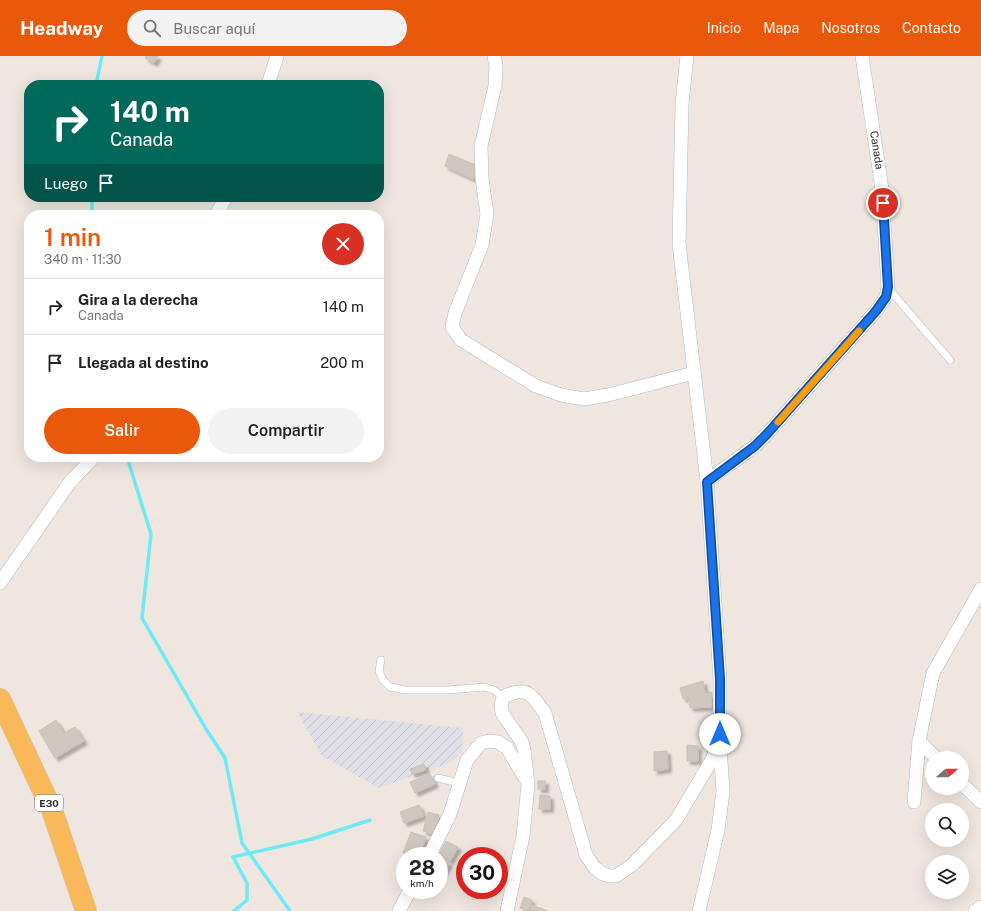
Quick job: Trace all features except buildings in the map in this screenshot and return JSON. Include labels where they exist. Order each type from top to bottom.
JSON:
[{"type":"main road","name":"E30","points":[[0,699],[52,810],[86,911]]},
{"type":"street","points":[[270,80],[277,56]]},
{"type":"street","points":[[494,56],[496,66],[495,86],[480,146],[486,214],[482,245],[455,312],[452,327],[461,340],[536,386],[561,395],[584,399],[608,396],[694,373]]},
{"type":"street","points":[[687,56],[682,104],[679,244],[707,482],[720,679],[720,734],[723,792],[718,830],[699,911]]},
{"type":"street","name":"Canada","points":[[707,482],[755,446],[767,434],[876,311],[886,297],[888,287],[882,189],[862,56]]},
{"type":"street","points":[[0,583],[70,482],[89,462]]},
{"type":"street","points":[[914,802],[919,741],[933,673],[981,589]]},
{"type":"street","points":[[507,911],[523,836],[528,785],[522,742],[502,713],[501,705],[503,698],[514,692],[521,691],[532,696],[545,713],[586,855],[594,867],[603,874],[610,876],[616,876],[632,865],[676,820],[713,758],[720,734]]},
{"type":"street","points":[[434,847],[450,814],[467,760],[481,743],[489,741],[498,742],[507,748],[528,785]]},
{"type":"street","points":[[919,741],[929,751]]},
{"type":"street","points":[[969,791],[981,802]]},
{"type":"street","points":[[399,911],[405,899]]},
{"type":"street","points":[[975,911],[981,907]]},
{"type":"lane","points":[[888,287],[950,360]]},
{"type":"lane","points":[[381,660],[379,671],[383,680],[390,687],[405,690],[484,688],[494,690],[503,698]]},
{"type":"lane","points":[[438,778],[459,783]]},
{"type":"shaded area","points":[[297,712],[463,728],[462,752],[452,762],[379,788],[322,756]]},
{"type":"waterway","points":[[97,80],[102,56]]},
{"type":"waterway","points":[[92,202],[92,210]]},
{"type":"waterway","points":[[129,462],[151,534],[142,618],[206,729],[225,758],[242,843],[290,911]]},
{"type":"waterway","points":[[234,911],[247,900],[247,883],[233,857],[312,839],[370,820]]},
{"type":"slow traffic","points":[[778,422],[859,331]]},
{"type":"route","points":[[720,734],[720,679],[707,482],[755,446],[767,434],[876,311],[886,297],[888,287],[883,203]]}]
